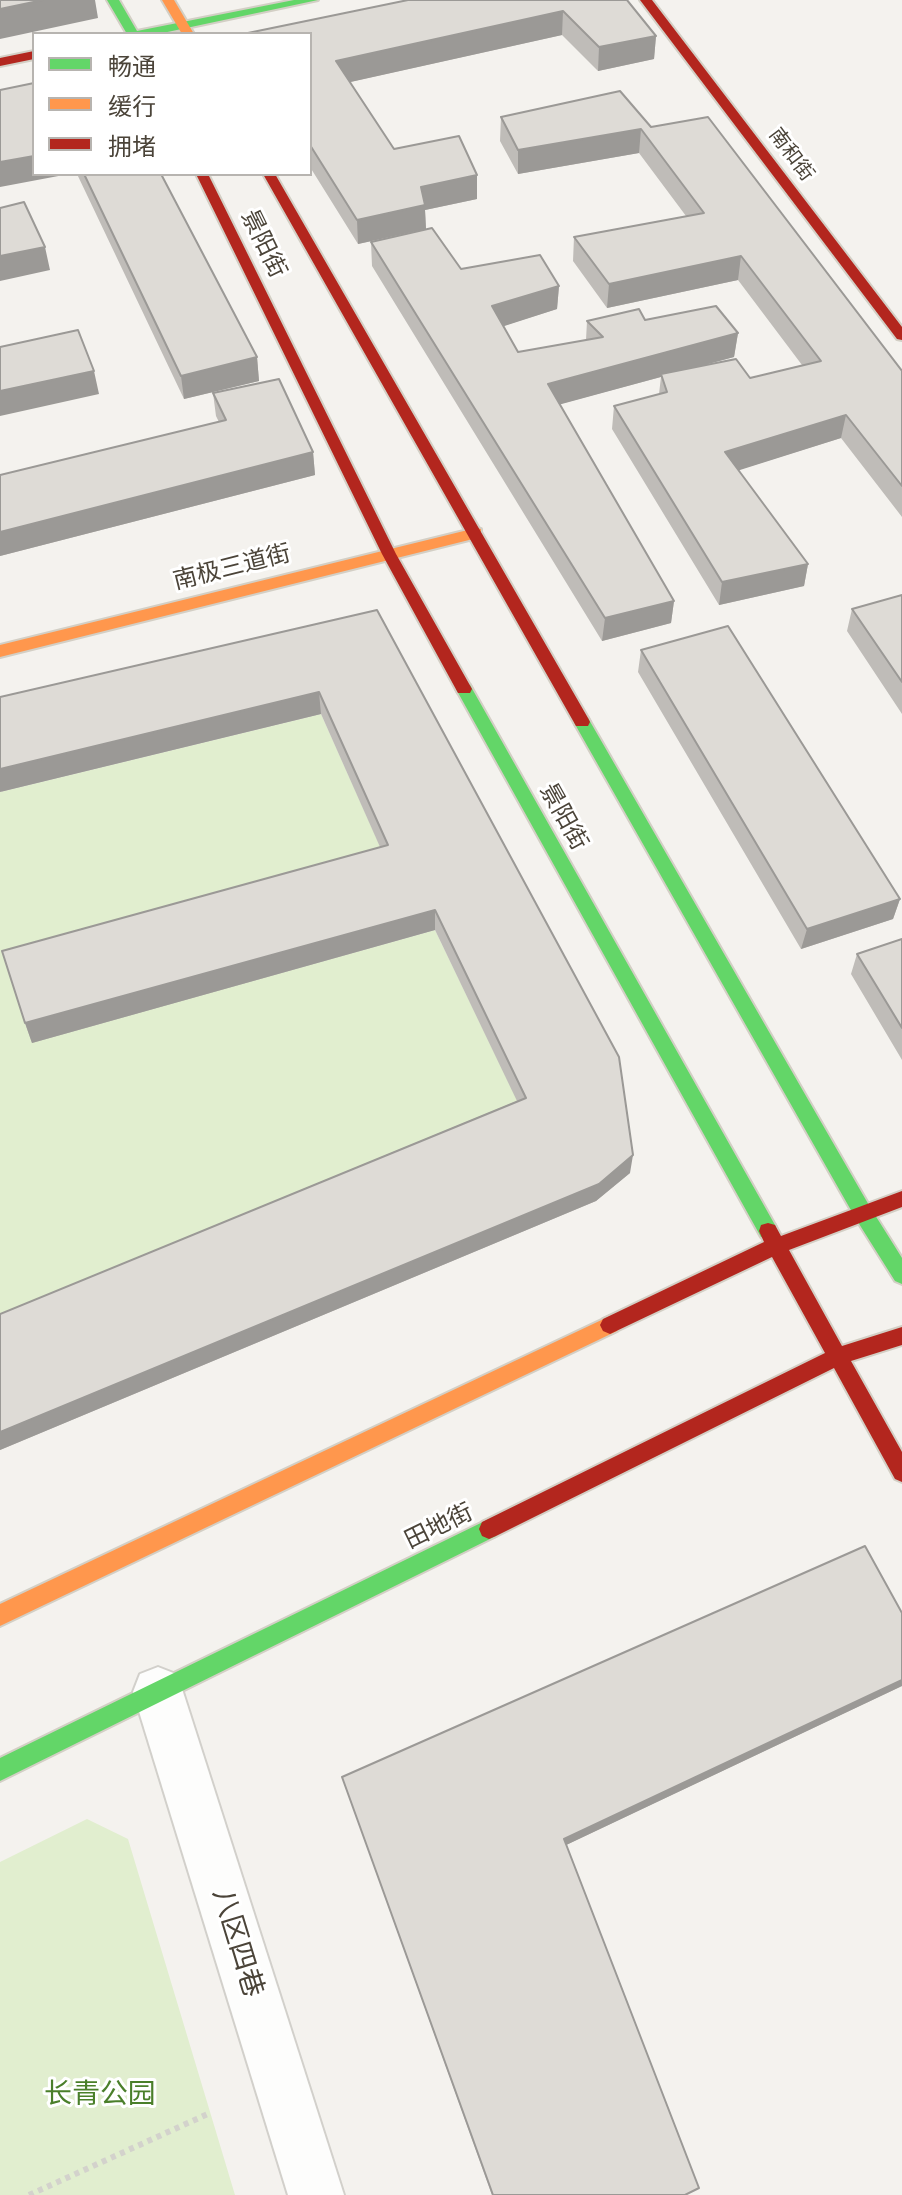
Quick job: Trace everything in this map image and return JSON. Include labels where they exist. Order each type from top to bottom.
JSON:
[{"type":"main road","points":[[113,0],[132,32]]},
{"type":"main road","points":[[168,0],[186,30]]},
{"type":"main road","points":[[163,32],[186,30],[312,0]]},
{"type":"main road","name":"南和街","points":[[646,0],[902,336]]},
{"type":"main road","points":[[0,62],[32,55]]},
{"type":"main road","name":"景阳街","points":[[203,176],[389,554],[902,1472]]},
{"type":"main road","name":"景阳街","points":[[270,176],[863,1213],[902,1275]]},
{"type":"main road","name":"南极三道街","points":[[0,651],[476,533]]},
{"type":"main road","points":[[0,1615],[774,1247],[902,1199]]},
{"type":"main road","name":"田地街","points":[[0,1770],[837,1357],[902,1336]]},
{"type":"street","name":"八区四巷","points":[[158,1692],[316,2195]]},
{"type":"path","points":[[29,2195],[210,2113]]},
{"type":"green space","points":[[321,714],[389,866],[32,1042],[435,930],[525,1116],[0,1333],[0,792]]},
{"type":"green space","name":"长青公园","points":[[87,1819],[128,1839],[235,2195],[0,2195],[0,1862]]},
{"type":"building","points":[[0,0],[43,0],[0,9]]},
{"type":"building","points":[[408,0],[627,0],[656,36],[599,47],[563,11],[336,61],[394,149],[459,136],[477,175],[421,187],[425,205],[357,220],[312,148],[312,32],[253,32]]},
{"type":"building","points":[[32,83],[32,156],[0,162],[0,90]]},
{"type":"building","points":[[620,91],[651,127],[708,117],[902,371],[902,486],[846,415],[725,452],[808,564],[722,582],[614,406],[667,392],[661,374],[736,359],[750,378],[821,361],[741,256],[609,284],[574,237],[704,213],[641,129],[518,150],[501,117]]},
{"type":"building","points":[[85,176],[162,176],[257,357],[181,376]]},
{"type":"building","points":[[24,202],[45,247],[0,256],[0,208]]},
{"type":"building","points":[[432,228],[461,269],[540,255],[559,286],[492,306],[518,352],[603,337],[587,321],[639,309],[645,320],[716,306],[738,333],[548,384],[674,601],[605,618],[371,242]]},
{"type":"building","points":[[78,330],[94,371],[0,391],[0,347]]},
{"type":"building","points":[[279,379],[313,452],[0,532],[0,475],[226,420],[213,393]]},
{"type":"building","points":[[902,595],[902,682],[852,609]]},
{"type":"building","points":[[377,610],[619,1057],[633,1155],[599,1184],[0,1432],[0,1314],[526,1098],[435,910],[25,1023],[2,951],[388,845],[319,692],[0,769],[0,697]]},
{"type":"building","points":[[728,626],[900,899],[807,929],[641,650]]},
{"type":"building","points":[[902,939],[902,1028],[857,954]]},
{"type":"building","points":[[865,1546],[902,1613],[902,1680],[564,1839],[699,2188],[685,2195],[493,2195],[342,1777]]},
{"type":"traffic: fast","points":[[113,0],[132,32]]},
{"type":"traffic: fast","points":[[150,32],[312,0]]},
{"type":"traffic: fast","points":[[464,689],[768,1231]]},
{"type":"traffic: fast","points":[[582,722],[863,1213],[902,1275]]},
{"type":"traffic: fast","points":[[0,1770],[489,1529]]},
{"type":"traffic: slow","points":[[168,0],[187,32]]},
{"type":"traffic: slow","points":[[0,651],[476,533]]},
{"type":"traffic: slow","points":[[0,1615],[610,1325]]},
{"type":"traffic: jam","points":[[646,0],[902,336]]},
{"type":"traffic: jam","points":[[0,62],[32,55]]},
{"type":"traffic: jam","points":[[203,176],[389,554],[464,689]]},
{"type":"traffic: jam","points":[[270,176],[582,722]]},
{"type":"traffic: jam","points":[[610,1325],[774,1247],[902,1199]]},
{"type":"traffic: jam","points":[[768,1231],[902,1472]]},
{"type":"traffic: jam","points":[[489,1529],[837,1357],[902,1336]]}]
